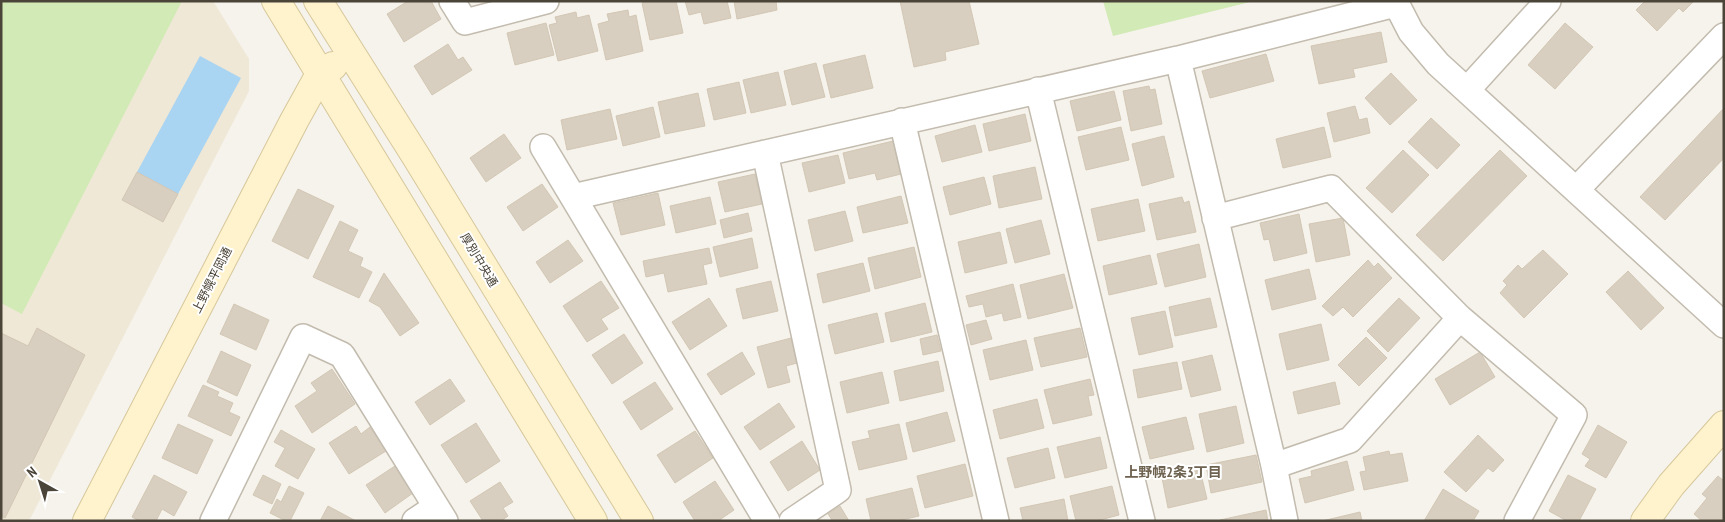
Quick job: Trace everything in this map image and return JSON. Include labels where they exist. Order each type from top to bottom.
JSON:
[{"type":"main road","points":[[276,1],[593,521]]},
{"type":"main road","name":"厚別中央通","points":[[318,1],[639,521]]},
{"type":"main road","name":"上野幌平岡通","points":[[87,521],[320,74],[352,54]]},
{"type":"main road","points":[[1645,521],[1671,485],[1724,425]]},
{"type":"street","points":[[452,1],[465,22],[546,1]]},
{"type":"street","points":[[1467,90],[1548,1]]},
{"type":"street","points":[[573,197],[1178,59],[1396,2],[1411,32],[1438,64],[1724,326]]},
{"type":"street","points":[[1576,190],[1724,36]]},
{"type":"street","points":[[1178,59],[1274,466],[1285,521]]},
{"type":"street","points":[[1038,90],[1142,521]]},
{"type":"street","points":[[902,121],[996,521]]},
{"type":"street","points":[[543,147],[767,521]]},
{"type":"street","points":[[765,153],[838,490],[792,521]]},
{"type":"street","points":[[1214,218],[1331,188],[1460,318],[1574,416],[1517,521]]},
{"type":"street","points":[[1274,466],[1350,440],[1460,318]]},
{"type":"street","points":[[213,521],[303,337],[342,355],[440,514],[415,521]]},
{"type":"shaded area","points":[[1,1],[213,1],[249,59],[249,91],[29,521],[1,521]]},
{"type":"green space","points":[[1,1],[182,1],[22,314],[1,303]]},
{"type":"green space","points":[[1103,1],[1254,1],[1113,36]]},
{"type":"water","points":[[200,56],[241,78],[178,194],[137,172]]},
{"type":"building","points":[[408,1],[431,1],[441,19],[404,42],[387,14]]},
{"type":"building","points":[[648,1],[676,1],[683,33],[650,40],[642,3]]},
{"type":"building","points":[[685,1],[727,1],[731,18],[704,24],[701,12],[689,15]]},
{"type":"building","points":[[734,1],[776,1],[777,10],[737,19]]},
{"type":"building","points":[[900,1],[969,1],[979,44],[945,52],[946,60],[914,67]]},
{"type":"building","points":[[1645,1],[1694,1],[1683,12],[1679,8],[1657,31],[1636,10]]},
{"type":"building","points":[[628,10],[629,17],[636,15],[643,51],[606,60],[598,24],[609,21],[607,14]]},
{"type":"building","points":[[576,12],[577,18],[589,15],[598,51],[558,61],[549,25],[557,23],[555,17]]},
{"type":"building","points":[[546,23],[554,55],[515,65],[507,33]]},
{"type":"building","points":[[1565,23],[1593,47],[1555,89],[1528,65]]},
{"type":"building","points":[[1381,32],[1387,62],[1353,69],[1355,77],[1319,84],[1311,46]]},
{"type":"building","points":[[448,44],[458,60],[463,57],[472,70],[432,95],[414,66]]},
{"type":"building","points":[[1266,54],[1274,81],[1210,98],[1202,71]]},
{"type":"building","points":[[865,55],[873,88],[831,98],[823,65]]},
{"type":"building","points":[[816,63],[825,97],[792,105],[784,71]]},
{"type":"building","points":[[778,72],[786,105],[751,113],[743,80]]},
{"type":"building","points":[[1391,73],[1417,100],[1390,125],[1365,98]]},
{"type":"building","points":[[739,82],[746,113],[714,120],[707,89]]},
{"type":"building","points":[[1149,86],[1150,90],[1155,89],[1162,124],[1131,131],[1123,91]]},
{"type":"building","points":[[1114,91],[1121,120],[1077,131],[1070,101]]},
{"type":"building","points":[[698,93],[705,126],[665,134],[658,102]]},
{"type":"building","points":[[1355,106],[1359,120],[1367,118],[1370,133],[1334,142],[1327,113]]},
{"type":"building","points":[[653,107],[660,137],[623,146],[616,116]]},
{"type":"building","points":[[1724,108],[1724,158],[1665,220],[1640,197]]},
{"type":"building","points":[[610,109],[617,139],[567,150],[561,120]]},
{"type":"building","points":[[1025,114],[1031,141],[989,151],[983,124]]},
{"type":"building","points":[[1431,118],[1460,145],[1437,169],[1408,142]]},
{"type":"building","points":[[975,125],[982,152],[942,162],[935,136]]},
{"type":"building","points":[[1121,127],[1129,160],[1086,170],[1078,137]]},
{"type":"building","points":[[1324,127],[1331,157],[1283,168],[1276,139]]},
{"type":"building","points":[[504,134],[521,158],[486,182],[470,158]]},
{"type":"building","points":[[1164,136],[1174,177],[1142,186],[1132,144]]},
{"type":"building","points":[[893,141],[901,174],[877,180],[875,173],[849,179],[843,153]]},
{"type":"building","points":[[1403,150],[1429,175],[1392,213],[1366,188]]},
{"type":"building","points":[[1500,150],[1527,176],[1443,261],[1416,235]]},
{"type":"building","points":[[838,155],[845,183],[809,192],[802,163]]},
{"type":"building","points":[[1035,167],[1042,199],[999,208],[993,176]]},
{"type":"building","points":[[137,172],[178,194],[163,222],[122,200]]},
{"type":"building","points":[[755,174],[762,204],[725,212],[718,182]]},
{"type":"building","points":[[984,177],[991,204],[950,215],[943,187]]},
{"type":"building","points":[[542,184],[558,207],[523,231],[507,207]]},
{"type":"building","points":[[298,189],[334,206],[308,259],[272,241]]},
{"type":"building","points":[[658,193],[665,225],[621,235],[613,203]]},
{"type":"building","points":[[901,196],[908,223],[863,233],[857,207]]},
{"type":"building","points":[[710,197],[716,224],[676,233],[670,206]]},
{"type":"building","points":[[1182,197],[1184,203],[1189,201],[1196,232],[1157,240],[1149,204]]},
{"type":"building","points":[[1138,199],[1145,231],[1098,241],[1091,209]]},
{"type":"building","points":[[845,211],[853,241],[815,251],[808,220]]},
{"type":"building","points":[[748,213],[752,231],[724,238],[720,220]]},
{"type":"building","points":[[1299,214],[1307,253],[1274,261],[1269,239],[1264,240],[1260,223]]},
{"type":"building","points":[[1343,218],[1350,255],[1316,262],[1309,224]]},
{"type":"building","points":[[1041,220],[1050,254],[1015,263],[1006,229]]},
{"type":"building","points":[[340,221],[358,230],[348,251],[363,258],[360,266],[372,272],[359,298],[313,277]]},
{"type":"building","points":[[1000,232],[1007,263],[965,273],[958,242]]},
{"type":"building","points":[[752,238],[758,268],[720,277],[713,247]]},
{"type":"building","points":[[568,240],[583,261],[550,283],[536,262]]},
{"type":"building","points":[[1199,244],[1206,277],[1165,287],[1157,254]]},
{"type":"building","points":[[914,247],[921,277],[875,289],[868,258]]},
{"type":"building","points":[[709,248],[712,263],[703,265],[707,284],[668,292],[664,273],[646,277],[643,261]]},
{"type":"building","points":[[1543,250],[1568,274],[1524,318],[1500,293],[1507,285],[1503,281],[1518,265],[1522,269]]},
{"type":"building","points":[[1150,255],[1157,284],[1109,295],[1103,266]]},
{"type":"building","points":[[1368,260],[1374,267],[1378,263],[1392,278],[1353,317],[1343,307],[1333,316],[1322,306]]},
{"type":"building","points":[[863,263],[870,291],[823,303],[817,274]]},
{"type":"building","points":[[1309,269],[1316,299],[1272,310],[1265,280]]},
{"type":"building","points":[[1628,271],[1664,308],[1641,330],[1606,292]]},
{"type":"building","points":[[384,273],[419,323],[400,336],[380,307],[369,301]]},
{"type":"building","points":[[1064,274],[1073,308],[1028,319],[1020,285]]},
{"type":"building","points":[[601,281],[619,308],[601,319],[608,329],[587,342],[563,306]]},
{"type":"building","points":[[771,281],[778,311],[743,319],[736,289]]},
{"type":"building","points":[[1013,284],[1021,317],[1004,321],[1002,313],[986,317],[983,304],[969,307],[966,296]]},
{"type":"building","points":[[709,298],[727,326],[690,350],[672,322]]},
{"type":"building","points":[[1210,298],[1217,327],[1175,336],[1169,307]]},
{"type":"building","points":[[1399,298],[1420,318],[1388,352],[1367,331]]},
{"type":"building","points":[[925,303],[932,332],[891,342],[885,313]]},
{"type":"building","points":[[234,304],[269,320],[256,350],[220,334]]},
{"type":"building","points":[[1165,311],[1173,347],[1139,355],[1131,318]]},
{"type":"building","points":[[877,313],[884,342],[835,354],[828,325]]},
{"type":"building","points":[[986,320],[992,339],[971,345],[966,325]]},
{"type":"building","points":[[1321,324],[1329,360],[1287,370],[1279,334]]},
{"type":"building","points":[[37,328],[85,355],[5,518],[1,516],[1,333],[28,346]]},
{"type":"building","points":[[1080,328],[1087,357],[1041,367],[1034,338]]},
{"type":"building","points":[[624,334],[643,363],[612,384],[592,355]]},
{"type":"building","points":[[937,335],[941,351],[923,355],[920,339]]},
{"type":"building","points":[[1366,337],[1387,358],[1359,386],[1338,365]]},
{"type":"building","points":[[791,338],[797,363],[786,366],[790,382],[768,388],[757,347]]},
{"type":"building","points":[[1026,340],[1033,370],[990,380],[983,350]]},
{"type":"building","points":[[221,351],[251,365],[237,396],[207,382]]},
{"type":"building","points":[[742,352],[755,374],[721,395],[707,374]]},
{"type":"building","points":[[1480,352],[1495,377],[1450,405],[1435,379]]},
{"type":"building","points":[[1212,355],[1221,390],[1191,397],[1182,362]]},
{"type":"building","points":[[938,361],[944,391],[900,401],[894,371]]},
{"type":"building","points":[[1177,362],[1182,389],[1138,398],[1133,370]]},
{"type":"building","points":[[332,369],[355,404],[312,433],[295,406],[317,391],[311,383]]},
{"type":"building","points":[[882,372],[889,403],[847,413],[840,382]]},
{"type":"building","points":[[450,379],[465,401],[430,425],[415,402]]},
{"type":"building","points":[[1090,379],[1094,395],[1088,396],[1092,415],[1053,424],[1044,390]]},
{"type":"building","points":[[655,382],[673,409],[641,430],[623,402]]},
{"type":"building","points":[[1335,382],[1340,404],[1298,414],[1293,392]]},
{"type":"building","points":[[203,385],[219,392],[217,396],[233,403],[229,412],[240,417],[231,436],[188,416]]},
{"type":"building","points":[[1037,399],[1044,428],[1000,439],[993,410]]},
{"type":"building","points":[[779,403],[795,427],[760,450],[744,427]]},
{"type":"building","points":[[1236,406],[1244,443],[1207,452],[1199,414]]},
{"type":"building","points":[[947,412],[955,441],[913,452],[906,423]]},
{"type":"building","points":[[1186,417],[1194,449],[1150,459],[1142,427]]},
{"type":"building","points":[[476,423],[500,461],[466,483],[441,445]]},
{"type":"building","points":[[178,424],[213,440],[197,474],[162,458]]},
{"type":"building","points":[[899,424],[907,459],[859,470],[852,442],[870,438],[868,431]]},
{"type":"building","points":[[1598,425],[1627,442],[1606,478],[1585,466],[1590,459],[1582,454]]},
{"type":"building","points":[[356,426],[361,434],[370,427],[386,451],[349,474],[329,443]]},
{"type":"building","points":[[281,430],[315,449],[298,479],[275,466],[285,448],[274,442]]},
{"type":"building","points":[[695,431],[713,458],[675,483],[657,455]]},
{"type":"building","points":[[1478,435],[1504,460],[1493,472],[1488,468],[1466,492],[1444,472]]},
{"type":"building","points":[[1100,437],[1107,468],[1065,478],[1057,447]]},
{"type":"building","points":[[802,441],[820,470],[788,491],[770,462]]},
{"type":"building","points":[[1048,448],[1055,478],[1015,488],[1007,458]]},
{"type":"building","points":[[1389,451],[1390,455],[1402,453],[1408,481],[1364,490],[1360,472],[1366,471],[1363,457]]},
{"type":"building","points":[[1256,455],[1262,482],[1211,493],[1206,465]]},
{"type":"building","points":[[1347,461],[1354,490],[1305,503],[1299,479],[1312,476],[1311,471]]},
{"type":"building","points":[[965,464],[973,496],[925,508],[917,476]]},
{"type":"building","points":[[395,466],[413,493],[385,513],[366,485]]},
{"type":"building","points":[[1200,470],[1207,499],[1168,508],[1162,478]]},
{"type":"building","points":[[154,475],[187,492],[174,516],[162,509],[156,521],[139,521],[132,517]]},
{"type":"building","points":[[263,475],[281,484],[272,504],[253,495]]},
{"type":"building","points":[[1568,475],[1596,489],[1579,521],[1567,521],[1549,511]]},
{"type":"building","points":[[1718,476],[1724,481],[1724,521],[1702,521],[1694,514],[1707,498],[1702,494]]},
{"type":"building","points":[[715,481],[734,510],[718,521],[695,521],[683,502]]},
{"type":"building","points":[[500,482],[513,502],[503,508],[508,516],[501,521],[483,521],[470,501]]},
{"type":"building","points":[[289,486],[304,493],[290,521],[286,521],[270,513],[277,499],[281,502]]},
{"type":"building","points":[[1112,486],[1119,515],[1096,521],[1076,521],[1070,496]]},
{"type":"building","points":[[912,488],[919,516],[897,521],[871,521],[866,499]]},
{"type":"building","points":[[1443,489],[1479,511],[1473,521],[1424,521]]},
{"type":"building","points":[[1064,499],[1068,521],[1023,521],[1020,508]]},
{"type":"building","points":[[328,506],[356,521],[320,521]]},
{"type":"building","points":[[840,506],[849,521],[830,521],[832,520],[828,514]]},
{"type":"building","points":[[1266,510],[1268,521],[1220,521],[1220,520]]},
{"type":"building","points":[[1360,512],[1362,521],[1322,521]]},
{"type":"district","name":"上野幌2条3丁目","points":[[1173,472]]}]
